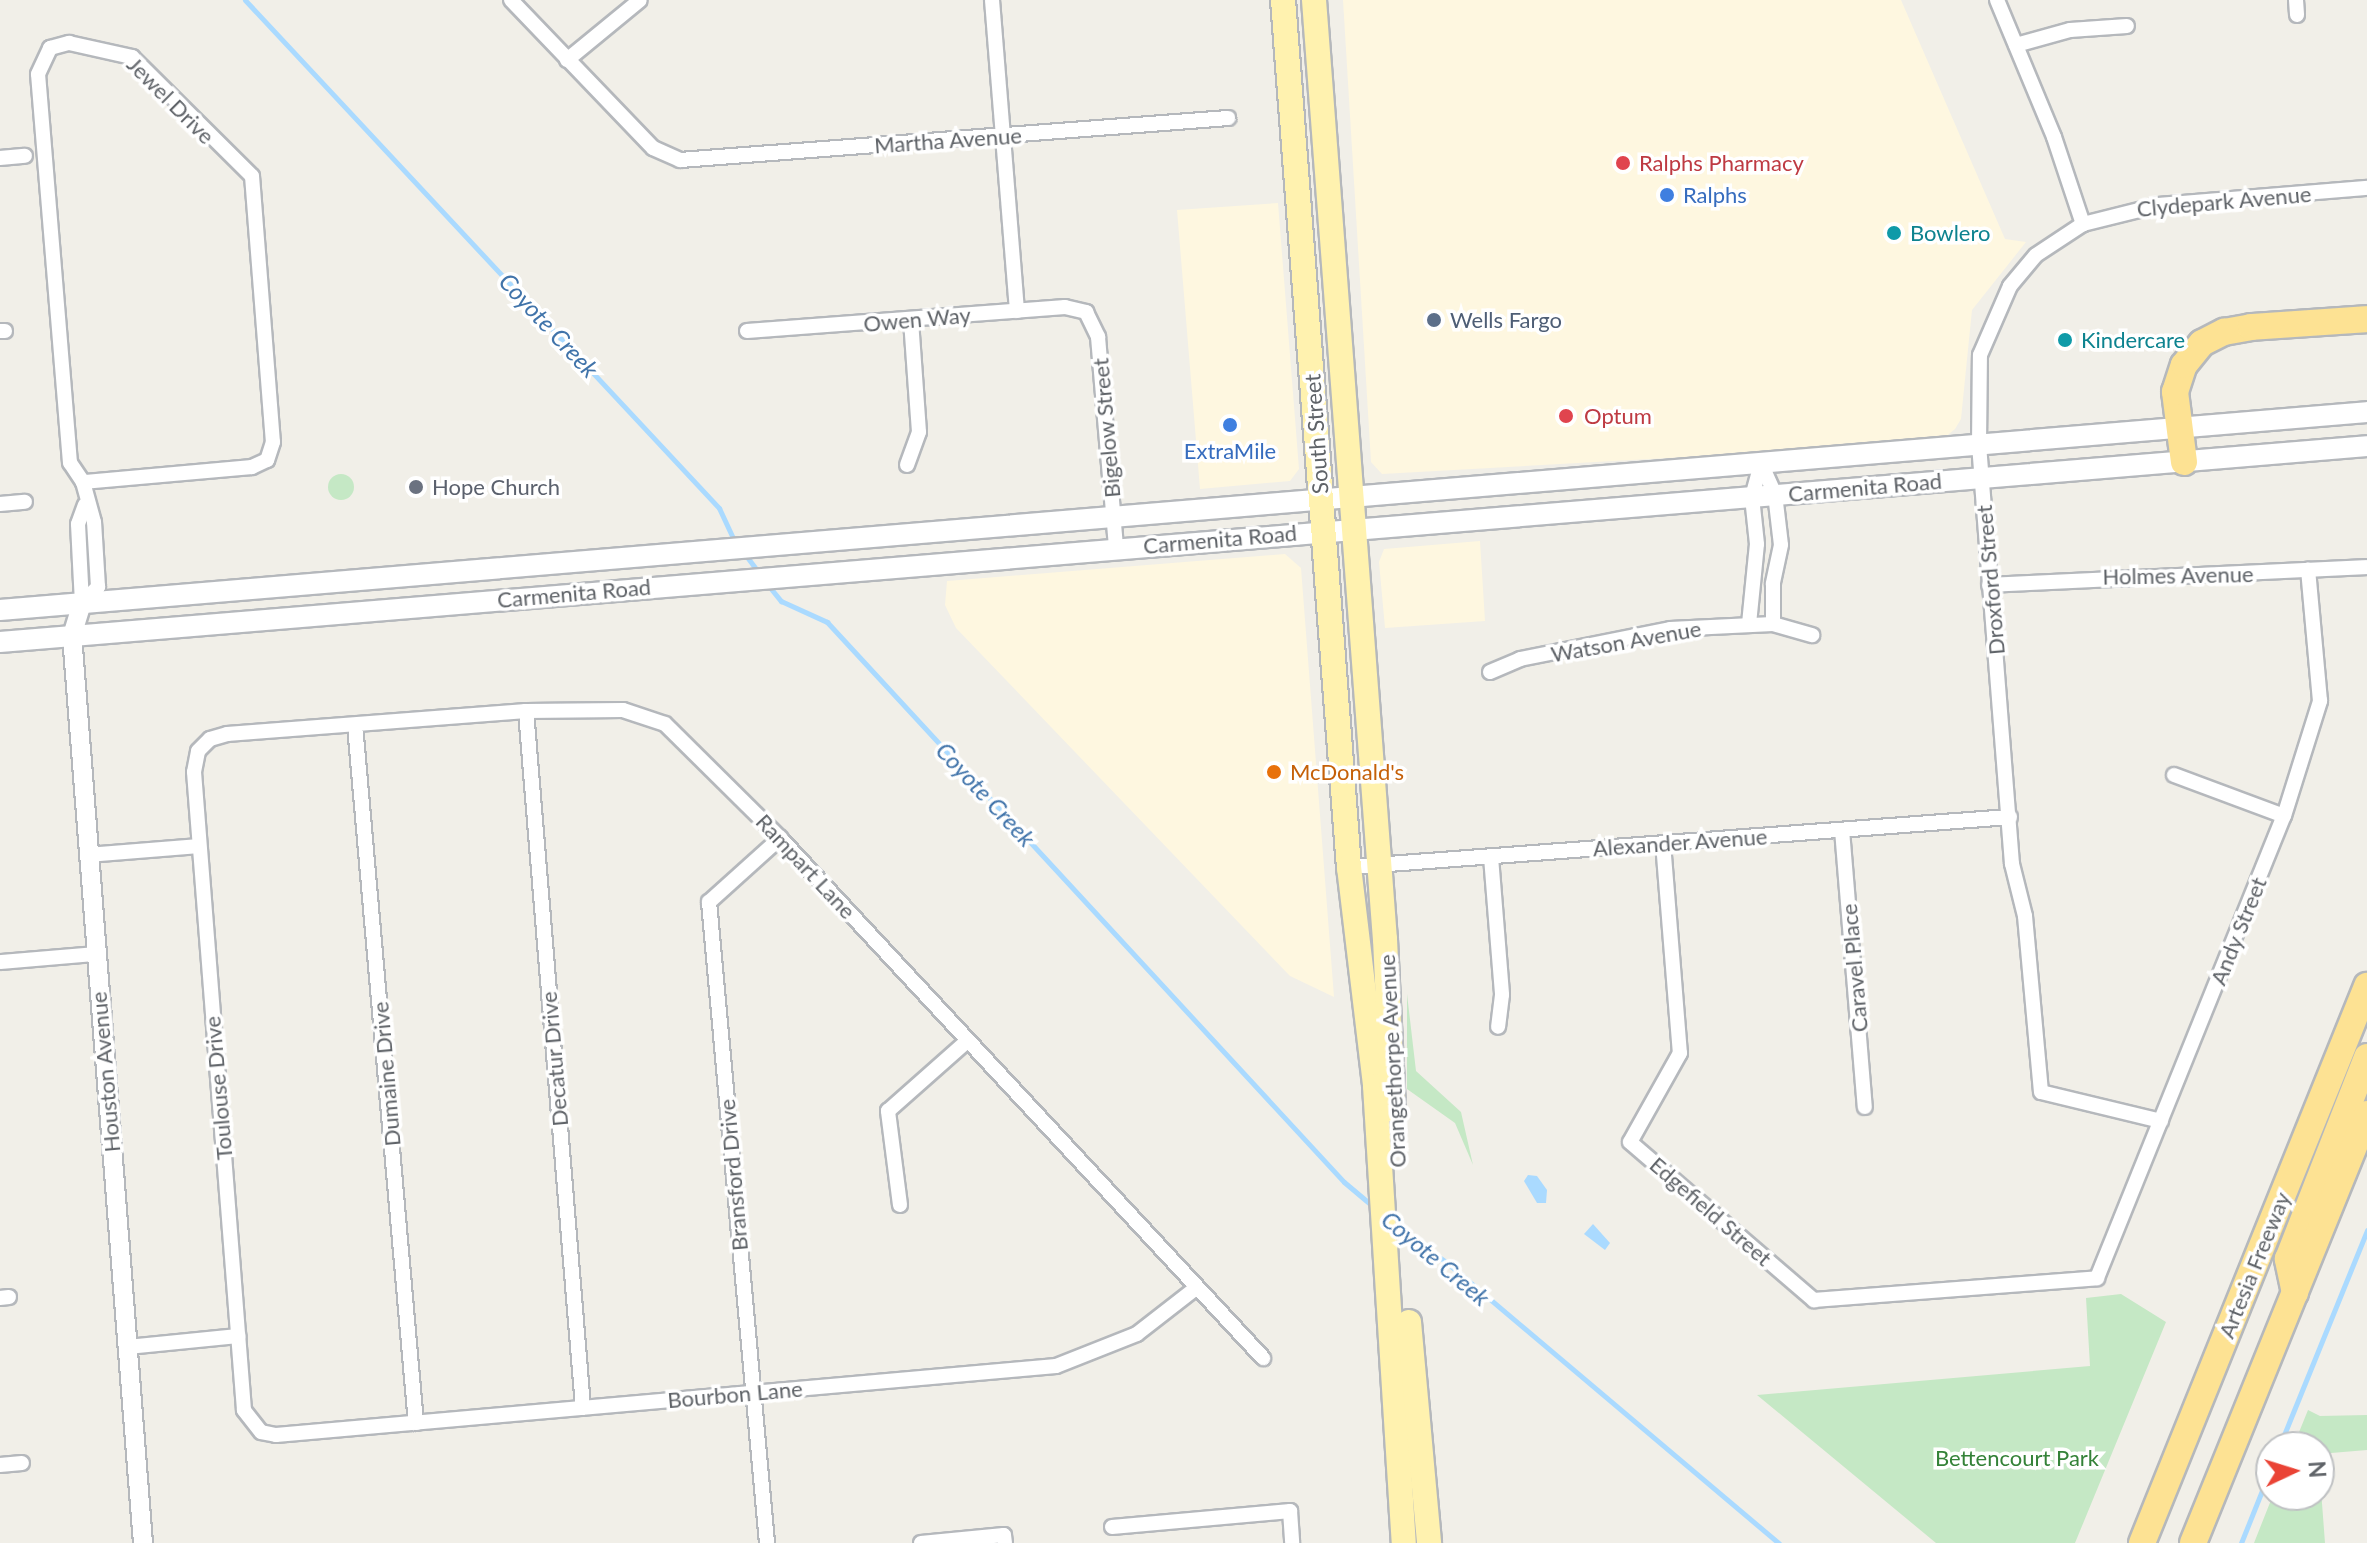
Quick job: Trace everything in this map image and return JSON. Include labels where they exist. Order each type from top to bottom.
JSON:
[{"type":"highway","points":[[2184,462],[2176,428],[2175,392],[2184,365],[2202,343],[2237,329],[2367,319]]},
{"type":"highway","name":"Artesia Freeway","points":[[2142,1543],[2367,986]]},
{"type":"highway","points":[[2212,1369],[2232,1354],[2367,1022]]},
{"type":"highway","points":[[2295,1293],[2288,1259],[2367,1057]]},
{"type":"highway","points":[[2193,1543],[2367,1114]]},
{"type":"main road","name":"South Street","points":[[1283,0],[1349,867]]},
{"type":"main road","name":"South Street","points":[[1314,0],[1380,865]]},
{"type":"main road","name":"Carmenita Road","points":[[0,610],[2367,412]]},
{"type":"main road","name":"Carmenita Road","points":[[0,642],[2367,446]]},
{"type":"main road","name":"Orangethorpe Avenue","points":[[1380,865],[1384,1093],[1401,1329],[1404,1543]]},
{"type":"main road","name":"Orangethorpe Avenue","points":[[1349,867],[1384,1093]]},
{"type":"main road","name":"Orangethorpe Avenue","points":[[1401,1329],[1429,1543]]},
{"type":"street","points":[[511,0],[567,60],[640,0]]},
{"type":"street","points":[[992,0],[1017,311]]},
{"type":"street","points":[[1997,0],[2083,224]]},
{"type":"street","points":[[2016,45],[2070,30],[2127,26]]},
{"type":"street","name":"Jewel Drive","points":[[82,603],[98,587],[94,522],[85,505],[83,482],[70,463],[38,74],[50,48],[69,43],[132,57],[252,176],[273,442],[267,460],[252,467],[83,482]]},
{"type":"street","name":"Martha Avenue","points":[[567,60],[653,148],[669,157],[696,160],[1228,118]]},
{"type":"street","points":[[0,158],[25,156]]},
{"type":"street","name":"Clydepark Avenue","points":[[2083,224],[2159,205],[2367,188]]},
{"type":"street","name":"Droxford Street","points":[[2083,224],[2036,255],[2010,286],[1989,328],[1977,382],[1989,585],[2010,817],[2041,1092],[2161,1121]]},
{"type":"street","name":"Owen Way","points":[[747,331],[1065,307],[1086,312]]},
{"type":"street","name":"Bigelow Street","points":[[1086,312],[1098,337],[1116,548]]},
{"type":"street","points":[[907,465],[919,432],[911,320]]},
{"type":"street","points":[[1761,463],[1775,494],[1781,545],[1773,624]]},
{"type":"street","points":[[1749,624],[1749,582],[1757,544],[1752,497],[1761,463]]},
{"type":"street","points":[[0,504],[25,502]]},
{"type":"street","name":"Holmes Avenue","points":[[1989,585],[2367,567]]},
{"type":"street","name":"Andy Street","points":[[2097,1278],[2284,816],[2320,701],[2308,570]]},
{"type":"street","name":"Houston Avenue","points":[[82,603],[72,635],[143,1543]]},
{"type":"street","name":"Watson Avenue","points":[[1490,672],[1520,659],[1670,629],[1773,624],[1812,635]]},
{"type":"street","name":"Rampart Lane","points":[[201,747],[227,734],[526,711],[623,710],[665,724],[780,838],[1263,1358]]},
{"type":"street","name":"Decatur Drive","points":[[526,711],[583,1408]]},
{"type":"street","name":"Dumaine Drive","points":[[355,725],[416,1423]]},
{"type":"street","name":"Toulouse Drive","points":[[201,747],[194,772],[199,846],[244,1410],[254,1428]]},
{"type":"street","points":[[2174,775],[2284,816]]},
{"type":"street","name":"Alexander Avenue","points":[[1349,867],[2010,817]]},
{"type":"street","name":"Caravel Place","points":[[1842,830],[1865,1107]]},
{"type":"street","name":"Bransford Drive","points":[[767,1543],[709,902],[780,838]]},
{"type":"street","name":"Edgefield Street","points":[[1663,843],[1680,1053],[1630,1142],[1814,1300],[2097,1278]]},
{"type":"street","points":[[88,855],[199,846]]},
{"type":"street","points":[[1491,857],[1502,995],[1498,1027]]},
{"type":"street","points":[[0,962],[96,954]]},
{"type":"street","points":[[900,1205],[888,1111],[967,1041]]},
{"type":"street","name":"Bourbon Lane","points":[[254,1428],[276,1435],[1056,1366],[1137,1334],[1196,1288]]},
{"type":"street","points":[[127,1347],[238,1336]]},
{"type":"street","points":[[0,1465],[22,1463]]},
{"type":"street","points":[[1112,1527],[1290,1511],[1292,1543]]},
{"type":"street","points":[[921,1543],[1005,1539]]},
{"type":"shaded area","points":[[1343,0],[1901,0],[2005,239],[2026,242],[1972,310],[1961,419],[1955,429],[1938,443],[1382,474],[1371,462]]},
{"type":"shaded area","points":[[1278,203],[1299,469],[1290,481],[1200,489],[1177,210]]},
{"type":"shaded area","points":[[1480,541],[1485,621],[1385,628],[1379,562],[1384,549]]},
{"type":"shaded area","points":[[1285,554],[1301,568],[1334,997],[1290,976],[956,628],[945,605],[947,581]]},
{"type":"green space","points":[[341,474],[350,478],[354,487],[350,496],[341,500],[332,496],[328,487],[332,478]]},
{"type":"green space","points":[[1407,994],[1416,1071],[1461,1112],[1473,1165],[1455,1123],[1407,1089]]},
{"type":"green space","name":"Bettencourt Park","points":[[2121,1294],[2166,1322],[2075,1543],[1936,1543],[1757,1395],[2090,1366],[2086,1298]]},
{"type":"green space","points":[[2308,1410],[2320,1416],[2367,1415],[2367,1450],[2335,1453],[2335,1431],[2299,1431]]},
{"type":"green space","points":[[2267,1511],[2323,1511],[2325,1543],[2254,1543]]},
{"type":"water","points":[[1528,1175],[1537,1176],[1547,1190],[1546,1203],[1537,1203],[1524,1181]]},
{"type":"water","points":[[1593,1224],[1610,1243],[1605,1250],[1584,1234]]},
{"type":"waterway","name":"Coyote Creek","points":[[245,0],[719,508],[735,542]]},
{"type":"waterway","name":"Coyote Creek","points":[[744,553],[760,574]]},
{"type":"waterway","name":"Coyote Creek","points":[[768,585],[781,601],[827,622],[1344,1182],[1375,1208]]},
{"type":"waterway","name":"Coyote Creek","points":[[1391,1223],[1446,1262],[1779,1543]]},
{"type":"waterway","points":[[2285,1431],[2367,1230]]},
{"type":"waterway","points":[[2241,1543],[2255,1508]]},
{"type":"place","name":"Ralphs Pharmacy","points":[[1623,163]]},
{"type":"place","name":"Ralphs","points":[[1667,195]]},
{"type":"place","name":"Bowlero","points":[[1894,233]]},
{"type":"place","name":"Wells Fargo","points":[[1434,320]]},
{"type":"place","name":"Kindercare","points":[[2065,340]]},
{"type":"place","name":"Optum","points":[[1566,416]]},
{"type":"place","name":"ExtraMile","points":[[1230,425]]},
{"type":"place","name":"Hope Church","points":[[416,487]]},
{"type":"place","name":"McDonald's","points":[[1274,772]]}]
